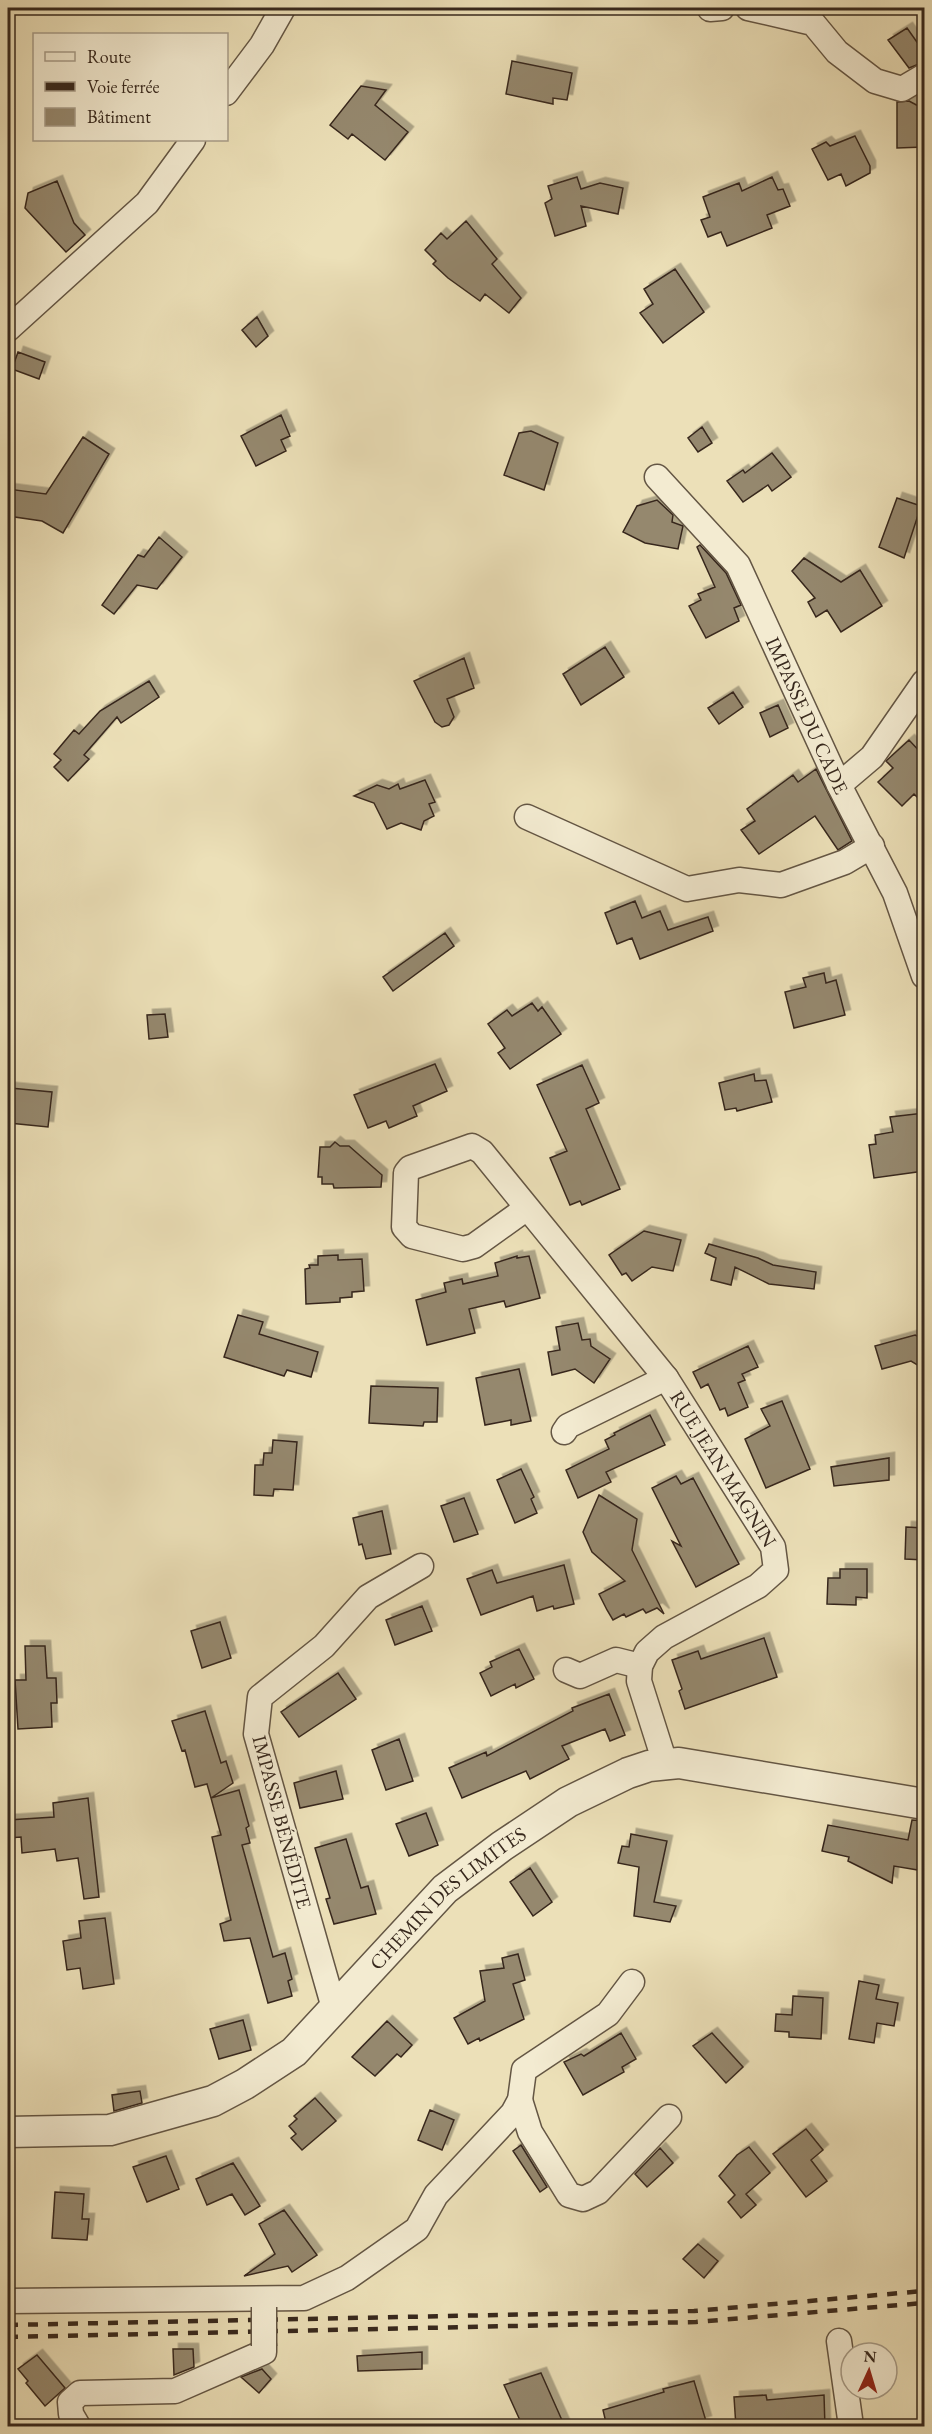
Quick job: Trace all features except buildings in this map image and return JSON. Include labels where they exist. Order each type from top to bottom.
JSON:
[{"type":"street","points":[[228,90],[262,45],[283,8]]},
{"type":"street","points":[[748,8],[813,23],[837,52],[875,81],[902,89],[924,76]]},
{"type":"street","points":[[8,329],[147,203],[192,141]]},
{"type":"street","name":"IMPASSE DU CADE","points":[[657,477],[738,566],[839,785],[895,892],[924,976]]},
{"type":"street","points":[[839,785],[872,757],[924,682]]},
{"type":"street","points":[[527,817],[687,889],[739,880],[781,885],[844,862],[872,846]]},
{"type":"street","name":"RUE JEAN MAGNIN","points":[[527,1208],[474,1246],[463,1249],[412,1236],[404,1227],[406,1173],[410,1168],[472,1146],[482,1152],[666,1378],[773,1547],[776,1570],[758,1587],[664,1637],[647,1652],[640,1666]]},
{"type":"street","name":"RUE JEAN MAGNIN","points":[[564,1432],[568,1426],[666,1378]]},
{"type":"street","name":"IMPASSE BÉNÉDITE","points":[[334,2008],[256,1734],[260,1697],[324,1646],[368,1596],[421,1566]]},
{"type":"street","points":[[566,1670],[580,1676],[616,1660],[640,1666],[639,1682],[665,1763]]},
{"type":"street","name":"CHEMIN DES LIMITES","points":[[8,2132],[110,2130],[213,2100],[245,2084],[294,2052],[446,1889],[502,1846],[568,1802],[628,1773],[665,1763],[679,1763],[924,1804]]},
{"type":"street","points":[[8,2301],[264,2302],[304,2298],[347,2278],[417,2229],[436,2195],[513,2113],[520,2100],[524,2070],[608,2014],[632,1982]]},
{"type":"street","points":[[520,2100],[530,2132],[569,2195],[583,2199],[598,2192],[669,2118]]},
{"type":"street","points":[[78,2427],[71,2414],[70,2402],[80,2393],[175,2391],[264,2352],[264,2302]]},
{"type":"street","points":[[838,2341],[851,2427]]},
{"type":"railway","points":[[8,2325],[694,2311],[924,2291]]},
{"type":"railway","points":[[8,2337],[696,2322],[924,2303]]}]
